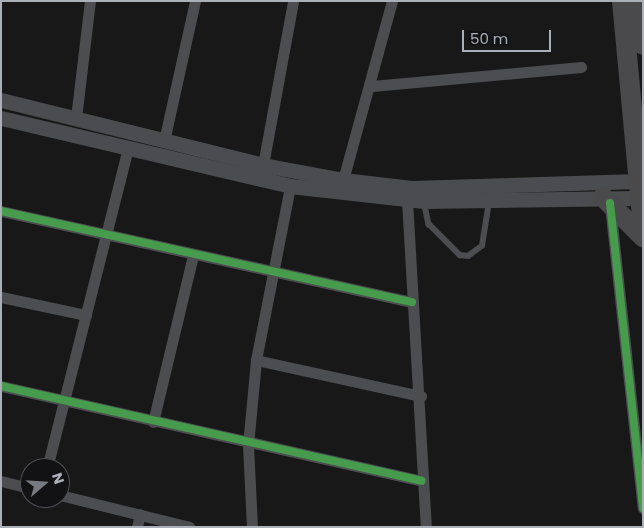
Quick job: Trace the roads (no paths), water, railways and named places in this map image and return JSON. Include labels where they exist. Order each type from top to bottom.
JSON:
[{"type":"highway","points":[[622,1],[643,229]]},
{"type":"highway","points":[[638,1],[643,45]]},
{"type":"highway","points":[[606,200],[643,237]]},
{"type":"main road","points":[[1,100],[263,165],[343,180],[412,188],[640,190]]},
{"type":"main road","points":[[1,118],[290,186],[407,200],[606,200],[640,190]]},
{"type":"street","points":[[76,118],[90,1]]},
{"type":"street","points":[[164,141],[195,1]]},
{"type":"street","points":[[263,165],[293,1]]},
{"type":"street","points":[[343,180],[372,86],[392,1]]},
{"type":"street","points":[[372,86],[581,66]]},
{"type":"street","points":[[50,458],[128,149]]},
{"type":"street","points":[[252,527],[248,445],[256,360],[290,186]]},
{"type":"street","points":[[407,200],[412,302],[421,396],[421,481],[426,527]]},
{"type":"street","points":[[606,200],[643,508]]},
{"type":"street","points":[[1,212],[412,302]]},
{"type":"street","points":[[154,422],[193,255]]},
{"type":"street","points":[[1,297],[86,315]]},
{"type":"street","points":[[256,360],[421,396]]},
{"type":"street","points":[[1,386],[248,445],[421,481]]},
{"type":"street","points":[[1,481],[20,486]]},
{"type":"street","points":[[70,497],[189,527]]},
{"type":"street","points":[[137,527],[140,514]]},
{"type":"lane","points":[[424,201],[429,224],[460,255],[468,256],[482,246],[489,200]]}]
